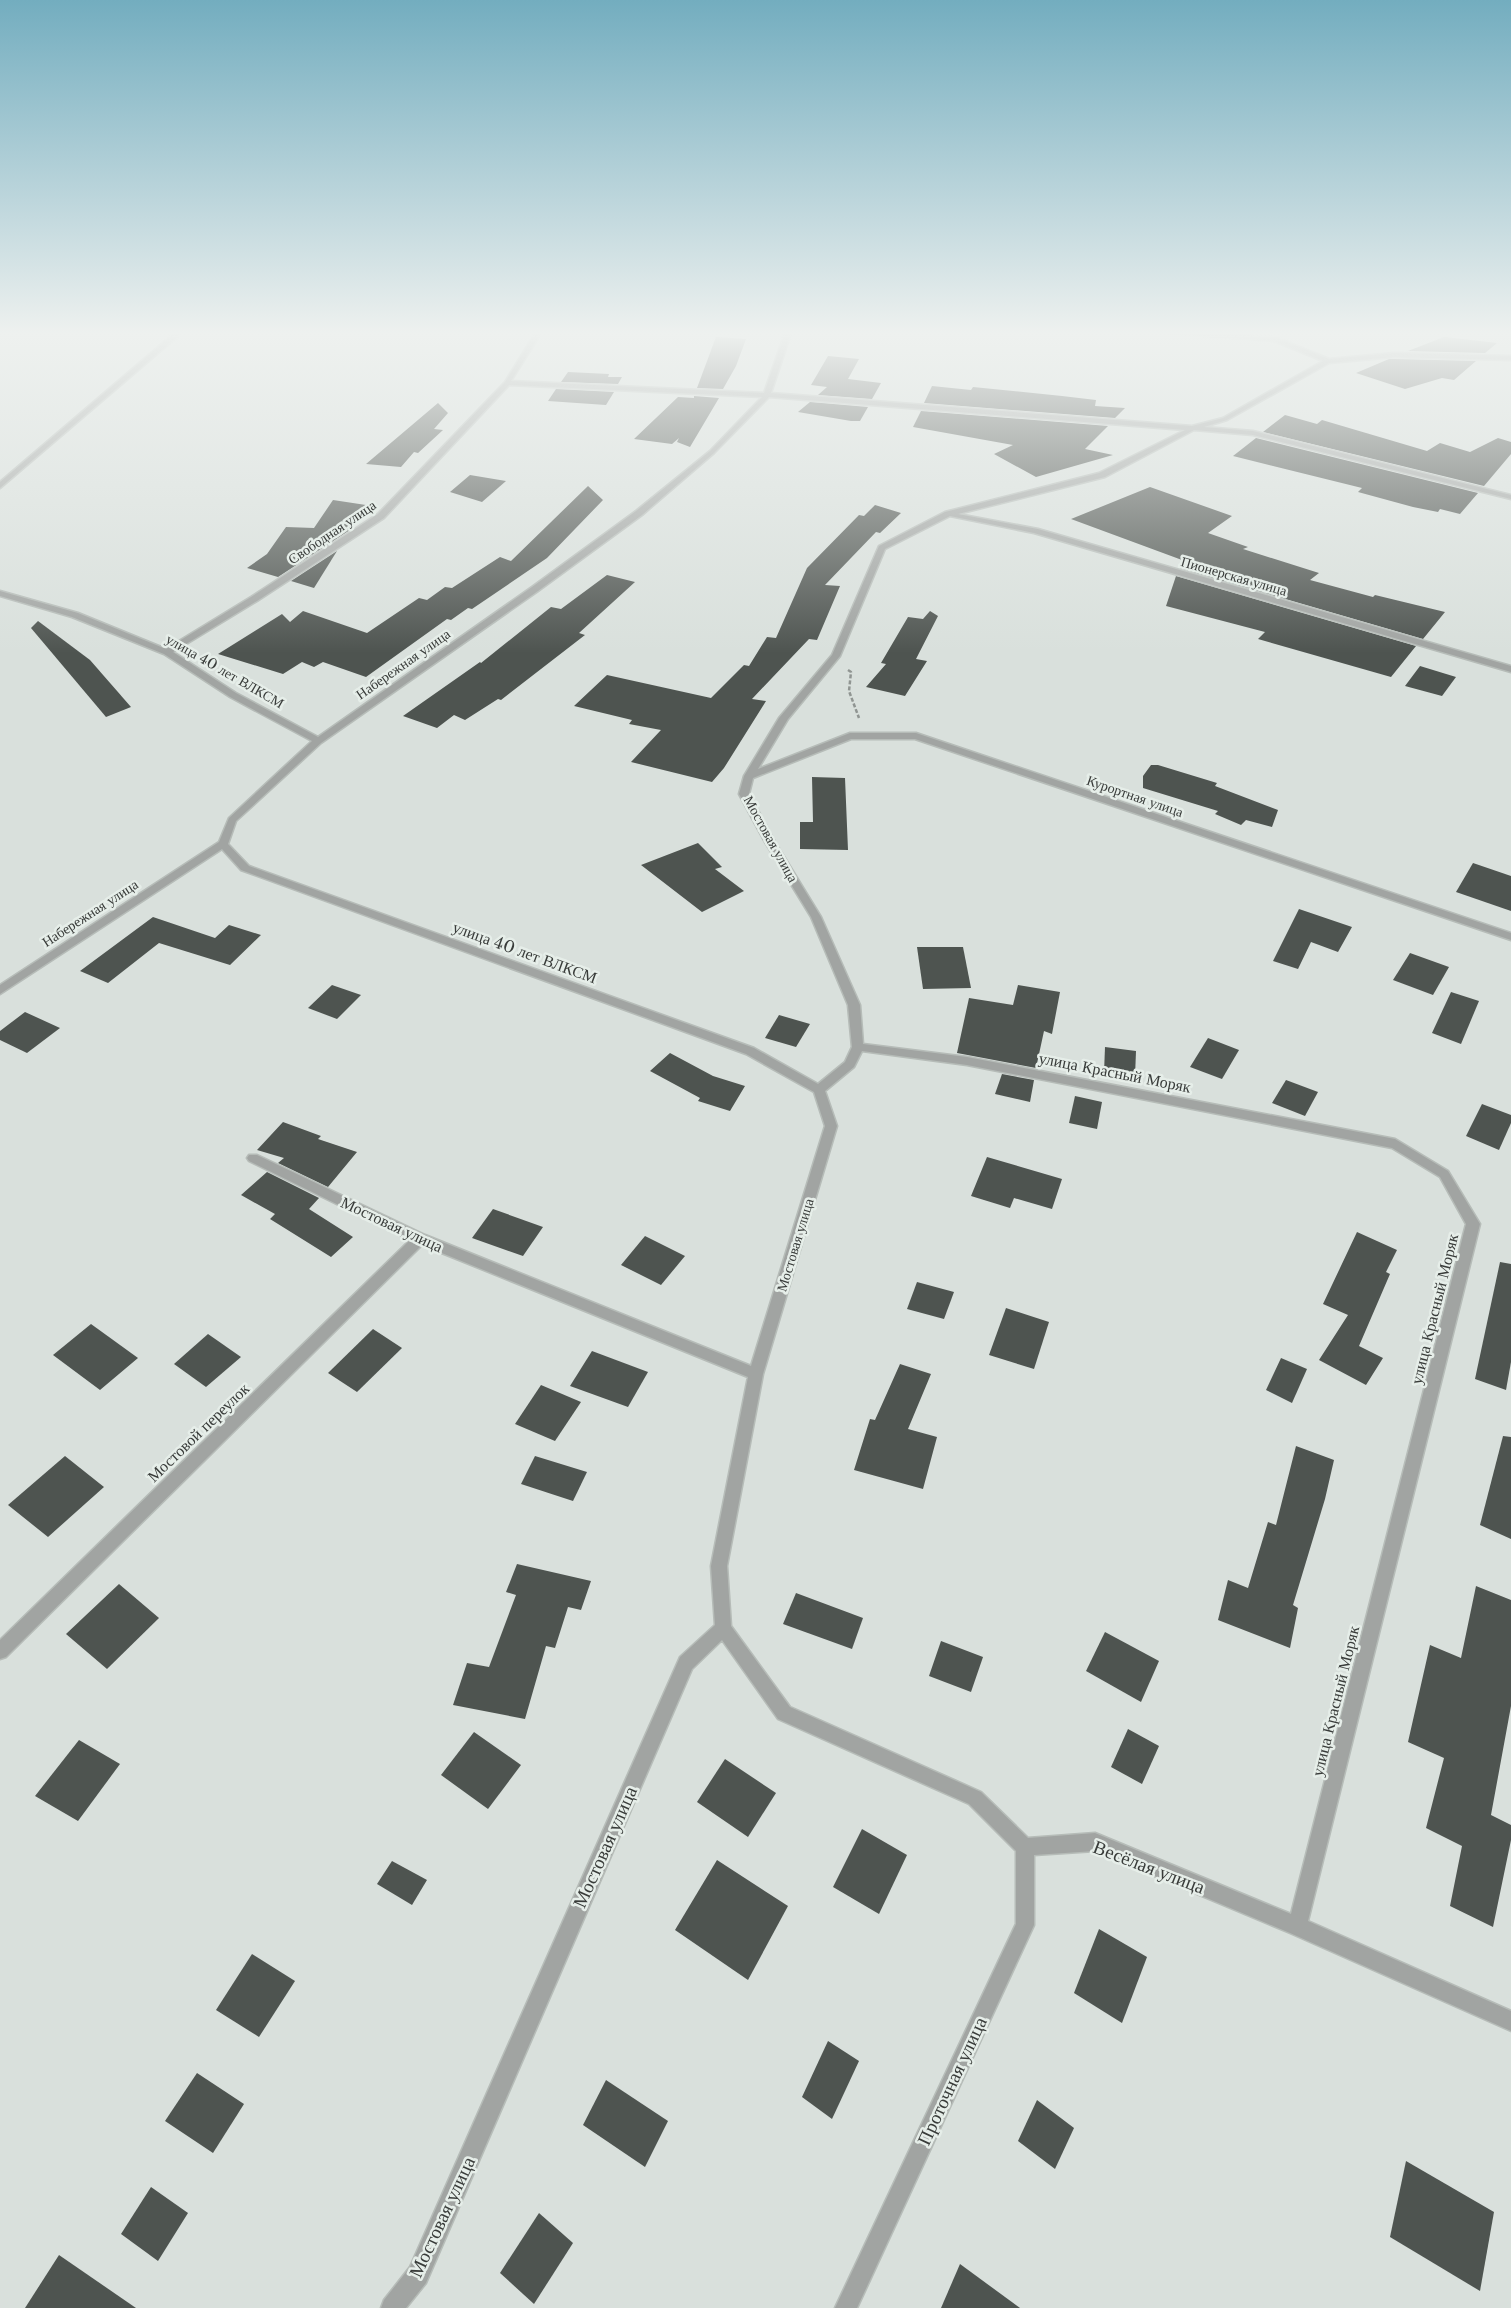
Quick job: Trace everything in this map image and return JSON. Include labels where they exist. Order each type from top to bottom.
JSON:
[{"type":"street","points":[[0,486],[56,438]]},
{"type":"street","name":"Свободная улица","points":[[167,652],[254,600],[381,516],[455,438]]},
{"type":"street","name":"Набережная улица","points":[[0,990],[223,844],[232,820],[318,741],[639,514],[726,438]]},
{"type":"street","name":"Мостовая улица","points":[[858,1047],[854,1005],[816,918],[770,842],[744,794],[749,776],[784,718],[836,656],[882,548],[948,514],[1102,475],[1174,438]]},
{"type":"street","points":[[1272,438],[1511,497]]},
{"type":"street","name":"Пионерская улица","points":[[948,514],[1035,531],[1511,669]]},
{"type":"street","name":"улица 40 лет ВЛКСМ","points":[[0,593],[75,615],[167,652],[233,695],[318,741]]},
{"type":"street","name":"Курортная улица","points":[[749,776],[850,736],[916,736],[1511,937]]},
{"type":"street","name":"улица 40 лет ВЛКСМ","points":[[223,844],[245,868],[750,1051],[819,1090]]},
{"type":"street","points":[[819,1090],[850,1064],[858,1047]]},
{"type":"street","name":"улица Красный Моряк","points":[[858,1047],[966,1061],[1395,1144],[1444,1174],[1473,1224],[1296,1926]]},
{"type":"street","name":"Мостовая улица","points":[[392,2308],[418,2274],[686,1663],[722,1628],[719,1566],[756,1374],[830,1126],[819,1090]]},
{"type":"street","name":"Мостовая улица","points":[[253,1158],[420,1239],[756,1374]]},
{"type":"street","name":"Мостовой переулок","points":[[0,1651],[420,1239]]},
{"type":"street","points":[[722,1628],[784,1713],[975,1798],[1025,1847]]},
{"type":"street","name":"Весёлая улица","points":[[1025,1847],[1095,1842],[1296,1926],[1511,2021]]},
{"type":"street","name":"Проточная улица","points":[[846,2308],[1025,1925],[1025,1847]]},
{"type":"path","points":[[836,656],[850,672],[849,691],[859,720],[850,736]]},
{"type":"building","points":[[397,438],[435,438],[418,453],[414,452],[401,467],[366,464]]},
{"type":"building","points":[[635,438],[696,438],[690,447],[677,442],[679,438],[672,444],[634,439]]},
{"type":"building","points":[[972,438],[1096,438],[1085,449],[1113,455],[1036,477],[994,454],[1013,445]]},
{"type":"building","points":[[1256,438],[1478,493],[1460,514],[1440,509],[1438,512],[1413,507],[1358,492],[1362,488],[1233,456]]},
{"type":"building","points":[[1286,438],[1382,438],[1427,451],[1440,443],[1470,452],[1498,438],[1511,442],[1511,454],[1484,486]]},
{"type":"building","points":[[470,475],[506,481],[482,502],[450,492]]},
{"type":"building","points":[[588,486],[603,500],[547,558],[472,609],[468,608],[451,620],[447,619],[366,677],[323,662],[314,667],[302,662],[283,674],[218,654],[282,614],[290,622],[303,611],[367,633],[419,598],[427,600],[445,587],[452,588],[500,557],[511,561]]},
{"type":"building","points":[[1150,487],[1232,516],[1208,533],[1248,547],[1243,549],[1319,573],[1310,580],[1373,597],[1375,595],[1445,612],[1423,639],[1179,568],[1182,560],[1071,519]]},
{"type":"building","points":[[333,500],[366,505],[350,530],[278,577],[247,568],[267,554],[286,527],[314,528]]},
{"type":"building","points":[[875,505],[901,513],[880,533],[876,532],[825,585],[840,586],[817,640],[809,639],[752,699],[766,701],[724,768],[712,782],[631,762],[661,730],[629,724],[632,720],[574,706],[607,675],[711,698],[744,665],[749,666],[767,637],[776,638],[807,568],[859,515],[864,516]]},
{"type":"building","points":[[337,551],[314,588],[291,581]]},
{"type":"building","points":[[607,575],[635,582],[579,633],[585,635],[501,700],[498,699],[465,720],[454,715],[437,728],[403,716],[481,663],[551,607],[561,609]]},
{"type":"building","points":[[1176,576],[1416,646],[1391,677],[1258,639],[1265,632],[1166,606]]},
{"type":"building","points":[[930,611],[938,616],[916,659],[927,661],[905,696],[866,687],[886,664],[881,663],[908,617],[923,619]]},
{"type":"building","points":[[38,621],[90,660],[131,707],[106,717],[31,628]]},
{"type":"building","points":[[1420,666],[1456,677],[1442,696],[1405,686]]},
{"type":"building","points":[[1151,765],[1158,765],[1217,783],[1215,786],[1278,810],[1272,827],[1246,820],[1241,825],[1215,814],[1218,811],[1143,788],[1143,776]]},
{"type":"building","points":[[812,777],[845,778],[848,850],[800,849],[800,822],[813,822]]},
{"type":"building","points":[[698,843],[722,867],[715,869],[744,891],[702,912],[641,865]]},
{"type":"building","points":[[1473,863],[1511,876],[1511,911],[1456,892]]},
{"type":"building","points":[[1299,909],[1352,927],[1338,952],[1311,942],[1298,969],[1273,961]]},
{"type":"building","points":[[153,917],[215,938],[229,925],[261,935],[230,965],[159,943],[108,983],[80,971]]},
{"type":"building","points":[[917,947],[963,947],[971,988],[923,989]]},
{"type":"building","points":[[1410,953],[1449,967],[1433,995],[1393,980]]},
{"type":"building","points":[[332,985],[361,995],[337,1019],[308,1008]]},
{"type":"building","points":[[1018,985],[1060,992],[1052,1034],[1044,1031],[1036,1068],[957,1053],[969,998],[1013,1005]]},
{"type":"building","points":[[1451,992],[1479,1001],[1461,1044],[1432,1033]]},
{"type":"building","points":[[25,1012],[60,1028],[27,1053],[0,1040],[0,1031]]},
{"type":"building","points":[[779,1015],[810,1024],[796,1047],[765,1038]]},
{"type":"building","points":[[1208,1038],[1239,1050],[1222,1079],[1190,1067]]},
{"type":"building","points":[[1105,1047],[1136,1051],[1135,1077],[1104,1073]]},
{"type":"building","points":[[670,1053],[713,1076],[745,1086],[730,1111],[698,1101],[700,1098],[650,1071]]},
{"type":"building","points":[[1002,1074],[1034,1080],[1030,1102],[995,1094]]},
{"type":"building","points":[[1286,1080],[1318,1092],[1305,1116],[1272,1103]]},
{"type":"building","points":[[1075,1096],[1102,1102],[1097,1129],[1069,1123]]},
{"type":"building","points":[[1482,1104],[1511,1115],[1511,1123],[1499,1150],[1466,1136]]},
{"type":"building","points":[[283,1122],[321,1136],[318,1139],[357,1152],[328,1187],[278,1163],[284,1158],[257,1150]]},
{"type":"building","points":[[987,1157],[1062,1179],[1052,1209],[1014,1198],[1010,1208],[971,1196]]},
{"type":"building","points":[[267,1172],[319,1198],[309,1209],[353,1237],[331,1257],[270,1219],[275,1214],[241,1195]]},
{"type":"building","points":[[493,1209],[543,1227],[523,1256],[472,1238]]},
{"type":"building","points":[[1357,1232],[1397,1250],[1386,1272],[1390,1274],[1359,1346],[1383,1358],[1366,1385],[1319,1360],[1348,1315],[1323,1304]]},
{"type":"building","points":[[645,1236],[685,1256],[661,1285],[621,1265]]},
{"type":"building","points":[[1500,1262],[1511,1264],[1511,1362],[1506,1390],[1475,1379]]},
{"type":"building","points":[[917,1282],[954,1292],[944,1319],[907,1309]]},
{"type":"building","points":[[1006,1308],[1049,1322],[1034,1369],[989,1355]]},
{"type":"building","points":[[91,1324],[138,1358],[100,1390],[53,1355]]},
{"type":"building","points":[[373,1329],[402,1348],[357,1392],[328,1373]]},
{"type":"building","points":[[208,1334],[241,1357],[206,1387],[174,1364]]},
{"type":"building","points":[[592,1351],[648,1372],[628,1407],[570,1386]]},
{"type":"building","points":[[1281,1358],[1307,1369],[1292,1403],[1266,1390]]},
{"type":"building","points":[[900,1364],[931,1374],[908,1429],[937,1437],[923,1489],[854,1470],[870,1419],[875,1420]]},
{"type":"building","points":[[541,1385],[581,1402],[555,1441],[515,1424]]},
{"type":"building","points":[[1503,1436],[1511,1437],[1511,1539],[1480,1525]]},
{"type":"building","points":[[1296,1446],[1334,1460],[1325,1499],[1293,1605],[1298,1608],[1290,1648],[1218,1620],[1228,1580],[1248,1588],[1268,1522],[1276,1525]]},
{"type":"building","points":[[65,1456],[104,1487],[48,1537],[8,1505]]},
{"type":"building","points":[[535,1456],[587,1472],[573,1501],[521,1484]]},
{"type":"building","points":[[517,1564],[591,1581],[581,1610],[568,1607],[555,1648],[546,1646],[525,1719],[453,1705],[467,1663],[489,1667],[516,1595],[506,1592]]},
{"type":"building","points":[[119,1584],[159,1618],[107,1669],[66,1634]]},
{"type":"building","points":[[1476,1586],[1511,1600],[1511,1706],[1491,1815],[1511,1825],[1511,1840],[1493,1927],[1450,1906],[1462,1846],[1426,1828],[1444,1758],[1408,1742],[1430,1645],[1461,1658]]},
{"type":"building","points":[[796,1593],[863,1618],[852,1649],[783,1624]]},
{"type":"building","points":[[1105,1632],[1159,1661],[1141,1702],[1086,1671]]},
{"type":"building","points":[[941,1641],[983,1657],[971,1692],[929,1676]]},
{"type":"building","points":[[1128,1729],[1159,1746],[1142,1784],[1111,1767]]},
{"type":"building","points":[[474,1732],[521,1765],[488,1809],[441,1775]]},
{"type":"building","points":[[79,1740],[120,1764],[78,1821],[35,1796]]},
{"type":"building","points":[[725,1759],[776,1793],[748,1837],[697,1802]]},
{"type":"building","points":[[862,1829],[907,1855],[879,1914],[833,1887]]},
{"type":"building","points":[[717,1860],[788,1906],[748,1980],[675,1930]]},
{"type":"building","points":[[392,1861],[427,1880],[412,1905],[377,1884]]},
{"type":"building","points":[[1099,1929],[1147,1957],[1122,2023],[1074,1993]]},
{"type":"building","points":[[252,1954],[295,1981],[259,2037],[216,2010]]},
{"type":"building","points":[[828,2041],[859,2061],[832,2119],[802,2097]]},
{"type":"building","points":[[197,2073],[244,2104],[213,2153],[165,2121]]},
{"type":"building","points":[[606,2080],[668,2121],[645,2167],[583,2125]]},
{"type":"building","points":[[1037,2100],[1074,2128],[1055,2169],[1018,2141]]},
{"type":"building","points":[[1406,2161],[1494,2212],[1480,2291],[1390,2237]]},
{"type":"building","points":[[151,2187],[188,2213],[158,2261],[121,2234]]},
{"type":"building","points":[[539,2213],[573,2243],[534,2304],[500,2273]]},
{"type":"building","points":[[59,2255],[136,2308],[25,2308]]},
{"type":"building","points":[[960,2264],[1020,2308],[941,2308]]}]
